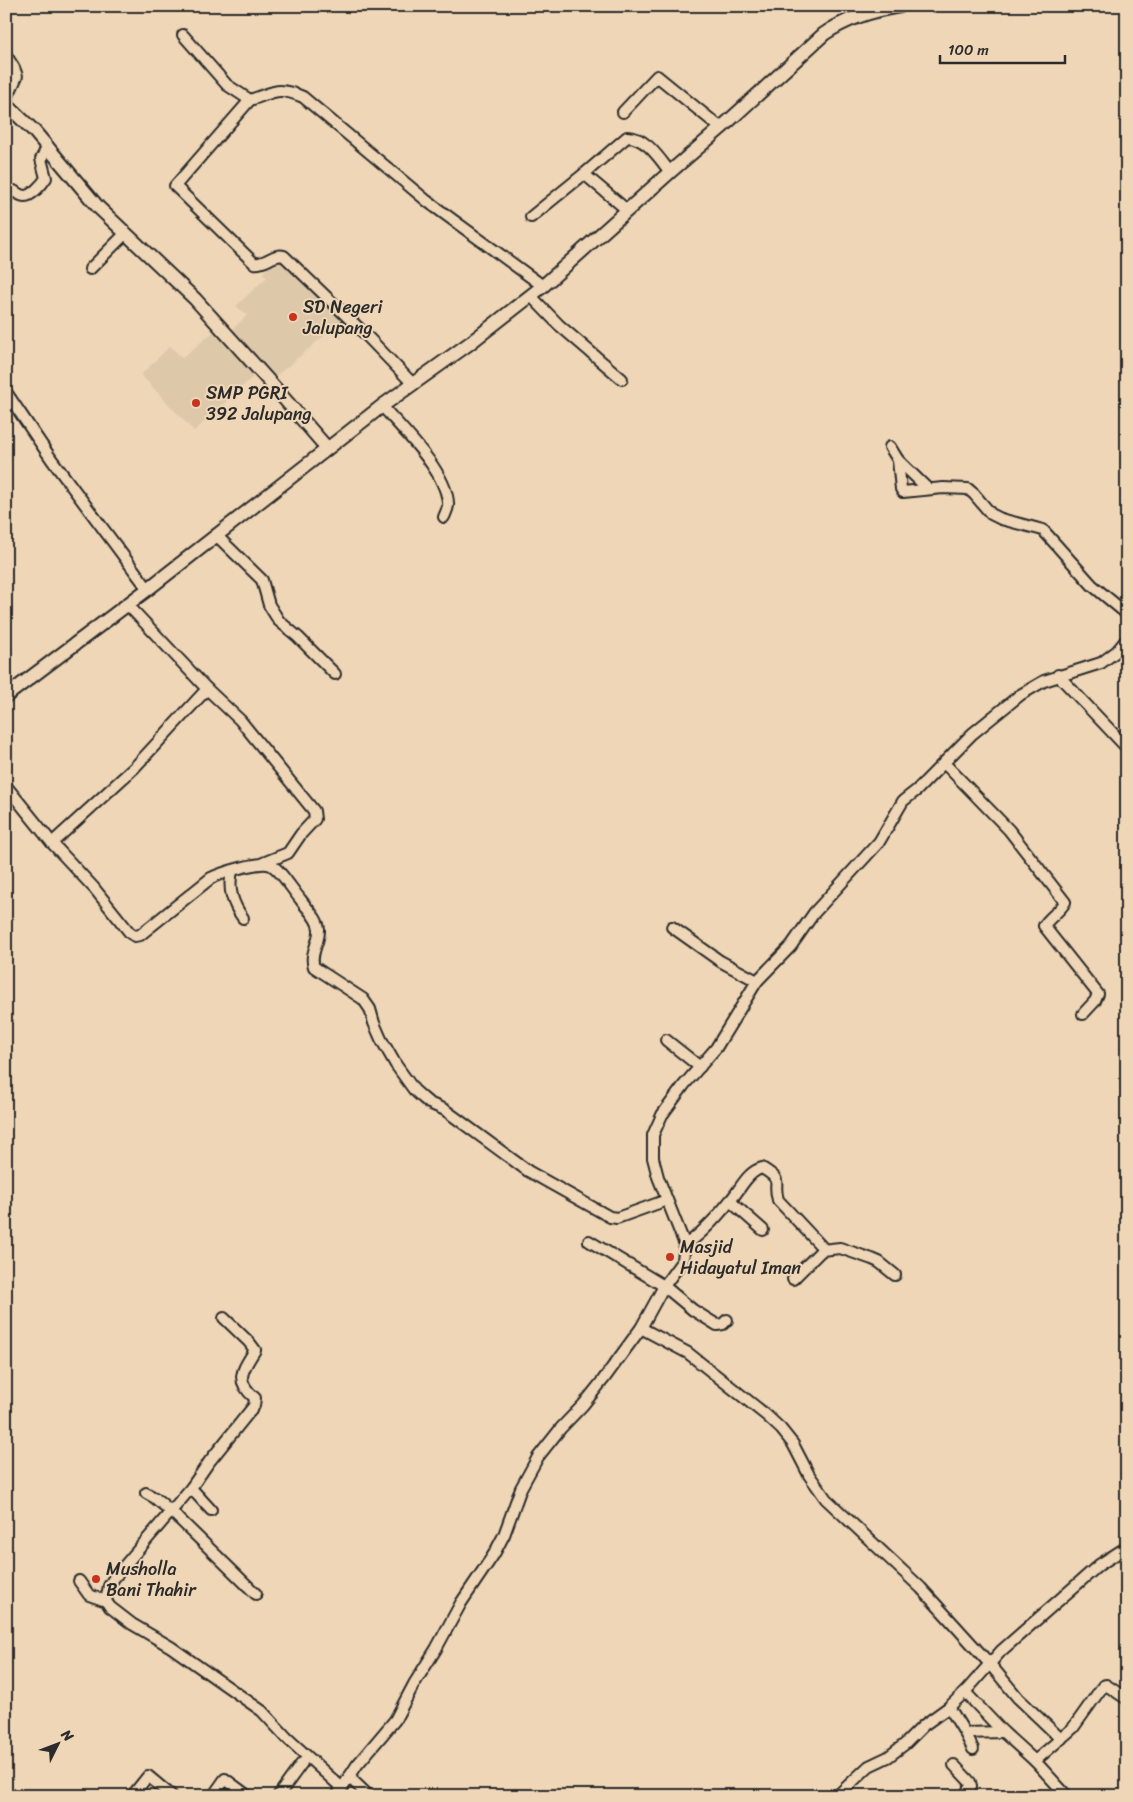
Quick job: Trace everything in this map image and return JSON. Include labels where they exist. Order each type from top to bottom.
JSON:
[{"type":"street","points":[[6,696],[148,589],[326,448],[470,343],[543,286],[824,34],[837,25],[875,9],[900,6]]},
{"type":"street","points":[[182,35],[227,85],[250,100]]},
{"type":"street","points":[[6,57],[16,76],[6,99],[8,106],[48,146],[98,207],[206,310],[326,448]]},
{"type":"street","points":[[623,112],[657,76],[721,128]]},
{"type":"street","points":[[412,384],[364,333],[284,256],[275,256],[263,263],[254,262],[175,186],[250,100],[278,90],[290,91],[303,96],[427,201],[543,286]]},
{"type":"street","points":[[531,217],[626,138],[633,137],[640,140],[651,149],[670,172]]},
{"type":"street","points":[[6,196],[14,192],[23,196],[28,195],[44,181],[46,178],[41,156],[48,146]]},
{"type":"street","points":[[584,174],[627,210]]},
{"type":"street","points":[[90,269],[125,234]]},
{"type":"street","points":[[530,296],[559,325],[622,379]]},
{"type":"street","points":[[6,392],[52,460],[148,589]]},
{"type":"street","points":[[382,406],[422,452],[440,478],[446,490],[448,503],[444,517]]},
{"type":"street","points":[[890,447],[898,460],[928,489]]},
{"type":"street","points":[[898,460],[902,491],[905,493],[943,488],[968,489],[991,514],[1001,519],[1043,530],[1092,584],[1127,614]]},
{"type":"street","points":[[216,535],[262,580],[269,605],[279,621],[335,674]]},
{"type":"street","points":[[6,786],[52,843],[94,888],[130,933],[137,936],[207,880],[232,870],[262,863],[288,853],[315,818],[314,811],[251,733],[127,604]]},
{"type":"street","points":[[224,1318],[255,1350],[241,1374],[241,1382],[245,1390],[255,1398],[254,1406],[209,1462],[191,1488],[114,1578],[109,1586],[106,1600],[110,1608],[132,1624],[171,1647],[262,1711],[340,1792],[349,1776],[395,1720],[461,1603],[494,1554],[504,1535],[521,1488],[538,1457],[584,1405],[603,1380],[640,1328],[664,1286],[683,1260],[685,1245],[667,1200],[654,1158],[653,1134],[662,1115],[684,1084],[716,1048],[757,981],[792,946],[814,912],[879,842],[903,801],[972,734],[1020,695],[1044,680],[1101,663],[1127,639]]},
{"type":"street","points":[[1058,675],[1127,748]]},
{"type":"street","points":[[52,843],[134,768],[207,689]]},
{"type":"street","points":[[944,763],[1009,830],[1065,902],[1044,926],[1098,994],[1095,1001],[1083,1014]]},
{"type":"street","points":[[262,863],[270,864],[280,873],[316,920],[319,930],[312,961],[314,967],[364,1000],[370,1009],[381,1039],[396,1066],[414,1090],[429,1103],[445,1110],[528,1172],[610,1217],[617,1218],[667,1200]]},
{"type":"street","points":[[232,870],[231,895],[234,904],[244,918]]},
{"type":"street","points":[[672,927],[720,960],[757,981]]},
{"type":"street","points":[[666,1040],[700,1067]]},
{"type":"street","points":[[685,1245],[707,1226],[754,1170],[762,1168],[775,1178],[778,1183],[776,1193],[778,1200],[813,1235],[822,1247],[822,1250]]},
{"type":"street","points":[[730,1200],[763,1230]]},
{"type":"street","points":[[589,1242],[664,1286],[716,1326],[723,1324],[727,1320]]},
{"type":"street","points":[[793,1279],[822,1250],[840,1248],[879,1262],[895,1275]]},
{"type":"street","points":[[640,1328],[688,1353],[781,1429],[793,1444],[809,1475],[826,1500],[921,1588],[990,1663],[1018,1698],[1062,1739]]},
{"type":"street","points":[[191,1488],[211,1510]]},
{"type":"street","points":[[146,1493],[171,1511],[256,1594]]},
{"type":"street","points":[[837,1796],[869,1766],[894,1753],[905,1744],[924,1725],[965,1692],[1001,1651],[1099,1565],[1127,1547]]},
{"type":"street","points":[[79,1581],[90,1595],[106,1600]]},
{"type":"street","points":[[1035,1761],[1062,1739],[1079,1721],[1103,1686],[1106,1685],[1127,1699]]},
{"type":"street","points":[[965,1692],[1003,1732],[1035,1761],[1067,1796]]},
{"type":"street","points":[[949,1706],[973,1748]]},
{"type":"street","points":[[965,1733],[1003,1732]]},
{"type":"street","points":[[278,1796],[302,1763]]},
{"type":"street","points":[[954,1765],[970,1782],[971,1786],[964,1796]]},
{"type":"street","points":[[132,1796],[148,1776],[172,1796]]},
{"type":"street","points":[[349,1776],[369,1796]]},
{"type":"street","points":[[213,1796],[225,1779],[248,1796]]},
{"type":"shaded area","name":"SD Negeri Jalupang","points":[[278,258],[344,319],[275,377],[232,330],[247,315],[236,306],[267,277],[263,273]]},
{"type":"shaded area","name":"SMP PGRI 392 Jalupang","points":[[218,328],[256,374],[194,431],[141,375],[170,346],[182,358]]},
{"type":"place","name":"SD Negeri Jalupang","points":[[293,317]]},
{"type":"place","name":"SMP PGRI 392 Jalupang","points":[[196,403]]},
{"type":"place","name":"Masjid Hidayatul Iman","points":[[670,1257]]},
{"type":"place","name":"Musholla Bani Thahir","points":[[96,1579]]}]
